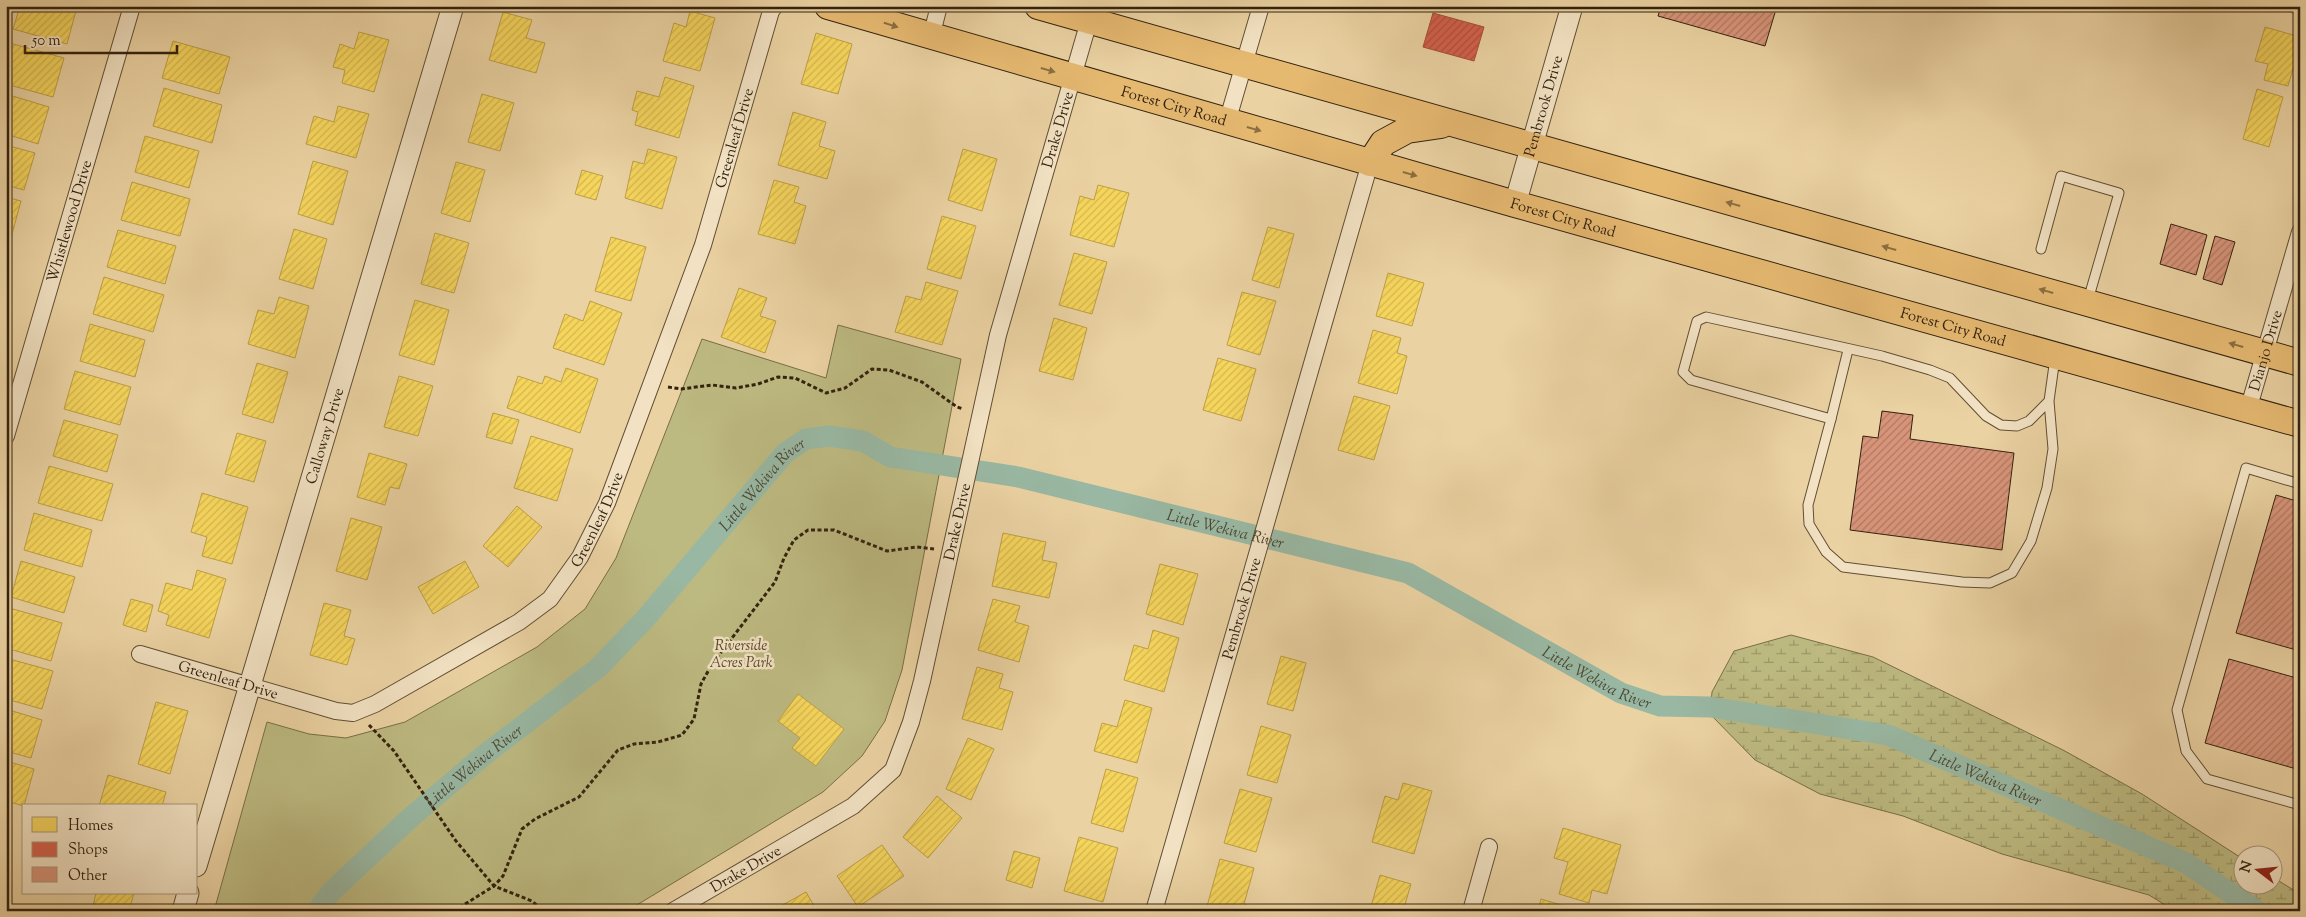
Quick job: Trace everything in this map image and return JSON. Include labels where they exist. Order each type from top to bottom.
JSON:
[{"type":"main road","name":"Forest City Road","points":[[828,6],[1370,163],[2300,424]]},
{"type":"main road","points":[[1038,6],[1079,14],[1244,65],[2300,363]]},
{"type":"main road","points":[[1370,163],[1383,143],[1407,130],[1452,124]]},
{"type":"street","name":"Whistlewood Drive","points":[[6,436],[132,6]]},
{"type":"street","name":"Calloway Drive","points":[[198,859],[453,6]]},
{"type":"street","name":"Greenleaf Drive","points":[[140,654],[336,711],[353,713],[375,704],[519,622],[550,599],[580,557],[608,503],[703,245],[771,11],[775,6]]},
{"type":"street","points":[[930,37],[939,6]]},
{"type":"street","points":[[1227,122],[1261,6]]},
{"type":"street","name":"Pembrook Drive","points":[[1515,204],[1572,6]]},
{"type":"street","name":"Drake Drive","points":[[673,911],[853,806],[893,770],[911,722],[922,680],[998,335],[1072,77],[1079,14]]},
{"type":"street","name":"Pembrook Drive","points":[[1154,911],[1370,163]]},
{"type":"street","name":"Dianjo Drive","points":[[2248,410],[2300,232]]},
{"type":"street","points":[[1471,911],[1489,847]]},
{"type":"street","points":[[183,911],[188,894]]},
{"type":"lane","points":[[2041,249],[2061,176],[2120,192],[2087,303]]},
{"type":"lane","points":[[1831,419],[1692,380],[1683,372],[1698,321],[1706,317],[1882,356],[1950,378],[1986,416],[2000,425],[2017,426],[2023,423],[2048,401]]},
{"type":"lane","points":[[1848,350],[1808,505],[1809,524],[1826,552],[1843,567],[1962,582],[1990,583],[2012,572],[2031,541],[2047,488],[2053,449],[2048,401],[2056,356]]},
{"type":"lane","points":[[2300,484],[2246,468],[2177,710],[2186,752],[2207,779],[2300,804]]},
{"type":"path","points":[[651,384],[681,389],[712,385],[736,388],[758,384],[778,377],[795,378],[826,393],[845,388],[872,369],[888,370],[922,382],[957,407],[981,413]]},
{"type":"path","points":[[454,911],[494,886],[503,876],[522,829],[535,819],[579,797],[618,750],[634,744],[658,742],[682,735],[694,720],[701,684],[712,664],[775,582],[784,558],[794,540],[808,530],[834,530],[887,550],[917,548],[951,552]]},
{"type":"path","points":[[353,713],[372,728],[394,751],[456,841],[494,886],[532,901],[543,911]]},
{"type":"green space","name":"Riverside Acres Park","points":[[838,325],[961,359],[902,670],[885,721],[862,756],[823,792],[627,911],[214,911],[267,722],[309,734],[346,738],[405,722],[537,647],[585,609],[616,558],[702,339],[826,378]]},
{"type":"green space","points":[[1791,635],[1873,657],[2063,750],[2142,794],[2234,853],[2234,894],[2284,894],[2284,884],[2300,894],[2300,911],[2175,911],[2149,895],[2002,854],[1903,816],[1820,794],[1755,760],[1710,714],[1712,692],[1734,651]]},
{"type":"building: Homes","points":[[20,6],[77,7],[67,44],[13,29]]},
{"type":"building: Homes","points":[[2279,6],[2300,6],[2300,15],[2278,9]]},
{"type":"building: Homes","points":[[690,11],[715,18],[700,71],[663,61],[674,23],[686,27]]},
{"type":"building: Homes","points":[[503,12],[532,20],[526,38],[545,43],[536,73],[489,60]]},
{"type":"building: Homes","points":[[2265,27],[2300,37],[2300,45],[2288,86],[2264,80],[2268,64],[2255,61]]},
{"type":"building: Homes","points":[[359,32],[389,40],[374,92],[342,83],[345,70],[333,67],[340,44],[354,49]]},
{"type":"building: Homes","points":[[816,33],[852,44],[838,94],[801,84]]},
{"type":"building: Homes","points":[[173,41],[230,57],[219,94],[162,78]]},
{"type":"building: Homes","points":[[6,42],[64,58],[53,97],[6,84]]},
{"type":"building: Homes","points":[[665,77],[694,86],[679,138],[635,125],[638,112],[632,110],[637,91],[659,97]]},
{"type":"building: Homes","points":[[164,88],[222,105],[212,143],[153,126]]},
{"type":"building: Homes","points":[[2257,89],[2283,97],[2269,147],[2243,139]]},
{"type":"building: Homes","points":[[6,94],[49,107],[38,144],[6,134]]},
{"type":"building: Homes","points":[[482,94],[514,103],[500,151],[468,142]]},
{"type":"building: Homes","points":[[338,106],[369,114],[356,158],[306,144],[314,116],[334,122]]},
{"type":"building: Homes","points":[[793,112],[826,122],[819,146],[835,151],[827,179],[778,165]]},
{"type":"building: Homes","points":[[145,136],[199,151],[189,188],[135,172]]},
{"type":"building: Homes","points":[[6,145],[35,153],[24,190],[6,185]]},
{"type":"building: Homes","points":[[648,149],[677,157],[662,209],[625,198],[633,161],[644,164]]},
{"type":"building: Homes","points":[[963,149],[997,159],[982,211],[948,200]]},
{"type":"building: Homes","points":[[313,161],[348,171],[333,225],[298,214]]},
{"type":"building: Homes","points":[[456,162],[485,170],[470,222],[441,213]]},
{"type":"building: Homes","points":[[582,170],[603,176],[596,200],[575,194]]},
{"type":"building: Homes","points":[[774,180],[799,187],[794,202],[806,206],[795,244],[758,234]]},
{"type":"building: Homes","points":[[132,182],[190,199],[180,236],[121,220]]},
{"type":"building: Homes","points":[[1098,185],[1129,193],[1114,247],[1070,235],[1080,196],[1094,200]]},
{"type":"building: Homes","points":[[6,197],[21,201],[11,238],[6,237]]},
{"type":"building: Homes","points":[[942,216],[976,226],[961,279],[927,269]]},
{"type":"building: Homes","points":[[1268,227],[1294,234],[1279,288],[1252,280]]},
{"type":"building: Homes","points":[[294,229],[327,239],[313,289],[279,279]]},
{"type":"building: Homes","points":[[118,230],[176,246],[165,284],[107,267]]},
{"type":"building: Homes","points":[[435,233],[469,243],[454,293],[421,284]]},
{"type":"building: Homes","points":[[611,237],[646,247],[631,301],[595,291]]},
{"type":"building: Homes","points":[[1074,253],[1107,262],[1092,314],[1059,305]]},
{"type":"building: Homes","points":[[1388,273],[1424,283],[1412,326],[1376,316]]},
{"type":"building: Homes","points":[[104,277],[164,295],[153,332],[93,314]]},
{"type":"building: Homes","points":[[926,282],[958,291],[942,345],[895,332],[906,296],[921,300]]},
{"type":"building: Homes","points":[[739,288],[767,298],[760,316],[776,321],[765,353],[721,337]]},
{"type":"building: Homes","points":[[1242,292],[1276,301],[1260,355],[1227,345]]},
{"type":"building: Homes","points":[[279,297],[309,306],[295,358],[248,344],[258,310],[274,314]]},
{"type":"building: Homes","points":[[415,300],[449,310],[434,365],[399,355]]},
{"type":"building: Homes","points":[[590,301],[622,313],[604,365],[553,348],[565,314],[583,321]]},
{"type":"building: Homes","points":[[1054,318],[1087,328],[1073,380],[1039,371]]},
{"type":"building: Homes","points":[[90,324],[145,340],[135,377],[80,361]]},
{"type":"building: Homes","points":[[1373,330],[1401,338],[1397,353],[1407,356],[1397,394],[1358,383]]},
{"type":"building: Homes","points":[[1218,358],[1256,369],[1241,421],[1203,410]]},
{"type":"building: Homes","points":[[257,363],[288,372],[273,423],[242,414]]},
{"type":"building: Homes","points":[[566,368],[598,379],[580,433],[507,408],[518,376],[542,384],[545,376],[561,382]]},
{"type":"building: Homes","points":[[75,371],[131,387],[120,425],[64,409]]},
{"type":"building: Homes","points":[[399,376],[433,386],[418,436],[384,427]]},
{"type":"building: Homes","points":[[1354,396],[1390,406],[1374,460],[1338,450]]},
{"type":"building: Homes","points":[[493,413],[519,420],[512,444],[486,437]]},
{"type":"building: Homes","points":[[64,420],[118,435],[107,472],[53,456]]},
{"type":"building: Homes","points":[[237,433],[266,441],[254,482],[225,474]]},
{"type":"building: Homes","points":[[531,436],[573,449],[557,501],[514,488]]},
{"type":"building: Homes","points":[[369,453],[407,464],[399,489],[390,487],[385,505],[357,497]]},
{"type":"building: Homes","points":[[49,466],[113,484],[102,521],[38,503]]},
{"type":"building: Homes","points":[[202,493],[248,507],[232,564],[202,556],[207,537],[191,532]]},
{"type":"building: Homes","points":[[517,506],[542,527],[508,567],[483,546]]},
{"type":"building: Homes","points":[[34,513],[92,530],[82,567],[24,550]]},
{"type":"building: Homes","points":[[351,518],[382,527],[367,580],[336,571]]},
{"type":"building: Homes","points":[[1003,533],[1046,542],[1042,560],[1057,563],[1049,598],[992,586]]},
{"type":"building: Homes","points":[[21,561],[75,577],[64,613],[11,597]]},
{"type":"building: Homes","points":[[465,561],[479,587],[433,614],[418,587]]},
{"type":"building: Homes","points":[[1160,564],[1198,574],[1183,625],[1146,614]]},
{"type":"building: Homes","points":[[197,570],[226,579],[209,638],[166,625],[169,615],[158,611],[166,583],[192,590]]},
{"type":"building: Homes","points":[[131,599],[153,605],[146,632],[123,625]]},
{"type":"building: Homes","points":[[993,599],[1020,606],[1015,622],[1029,626],[1019,662],[978,650]]},
{"type":"building: Homes","points":[[324,603],[351,610],[344,636],[355,639],[347,665],[310,655]]},
{"type":"building: Homes","points":[[6,607],[62,623],[51,661],[6,648]]},
{"type":"building: Homes","points":[[1153,630],[1179,638],[1164,692],[1124,680],[1134,645],[1148,649]]},
{"type":"building: Homes","points":[[1281,656],[1306,663],[1293,711],[1267,704]]},
{"type":"building: Homes","points":[[6,658],[53,671],[42,709],[6,699]]},
{"type":"building: Homes","points":[[977,667],[1003,674],[999,688],[1013,692],[1002,730],[962,719]]},
{"type":"building: Homes","points":[[798,694],[844,729],[816,766],[792,748],[800,738],[778,721]]},
{"type":"building: Homes","points":[[1125,700],[1152,708],[1137,763],[1094,751],[1102,723],[1117,727]]},
{"type":"building: Homes","points":[[156,702],[188,711],[170,774],[138,764]]},
{"type":"building: Homes","points":[[6,709],[42,720],[31,758],[6,751]]},
{"type":"building: Homes","points":[[1261,726],[1291,735],[1277,783],[1247,775]]},
{"type":"building: Homes","points":[[968,738],[994,749],[971,800],[946,789]]},
{"type":"building: Homes","points":[[6,761],[34,769],[25,804],[22,805],[6,801]]},
{"type":"building: Homes","points":[[1106,769],[1138,778],[1123,832],[1091,823]]},
{"type":"building: Homes","points":[[108,775],[166,792],[163,804],[100,804]]},
{"type":"building: Homes","points":[[1403,783],[1432,791],[1414,854],[1372,842],[1385,796],[1398,800]]},
{"type":"building: Homes","points":[[1240,789],[1272,798],[1256,852],[1224,843]]},
{"type":"building: Homes","points":[[937,796],[962,818],[928,858],[903,837]]},
{"type":"building: Homes","points":[[1563,828],[1621,845],[1607,894],[1592,890],[1589,903],[1559,894],[1568,862],[1554,858]]},
{"type":"building: Homes","points":[[1079,837],[1118,848],[1103,902],[1064,891]]},
{"type":"building: Homes","points":[[882,845],[904,876],[858,907],[837,876]]},
{"type":"building: Homes","points":[[1014,851],[1040,858],[1032,888],[1006,880]]},
{"type":"building: Homes","points":[[1220,859],[1254,868],[1244,904],[1262,911],[1206,910]]},
{"type":"building: Homes","points":[[1380,875],[1411,884],[1403,911],[1370,910]]},
{"type":"building: Homes","points":[[806,892],[817,911],[772,911]]},
{"type":"building: Homes","points":[[96,894],[134,894],[129,911],[108,911],[93,906]]},
{"type":"building: Homes","points":[[1541,899],[1578,910],[1578,911],[1538,911]]},
{"type":"building: Shops","points":[[1433,13],[1484,27],[1474,61],[1423,47]]},
{"type":"building: Other","points":[[1661,6],[1777,6],[1765,46],[1658,16]]},
{"type":"building: Other","points":[[2171,224],[2207,235],[2196,275],[2160,264]]},
{"type":"building: Other","points":[[2215,236],[2235,242],[2222,285],[2203,279]]},
{"type":"building: Other","points":[[1882,411],[1913,415],[1910,439],[2014,453],[2002,550],[1850,530],[1863,436],[1878,438]]},
{"type":"building: Other","points":[[2276,495],[2300,502],[2300,651],[2236,633]]},
{"type":"building: Other","points":[[2229,659],[2300,679],[2300,770],[2205,743]]},
{"type":"waterway","name":"Little Wekiva River","points":[[317,911],[331,892],[410,818],[483,756],[598,668],[645,619],[785,453],[806,439],[829,436],[863,441],[890,457],[1018,477],[1408,573],[1621,693],[1660,706],[1710,707],[1888,735],[2186,863],[2257,911]]}]
